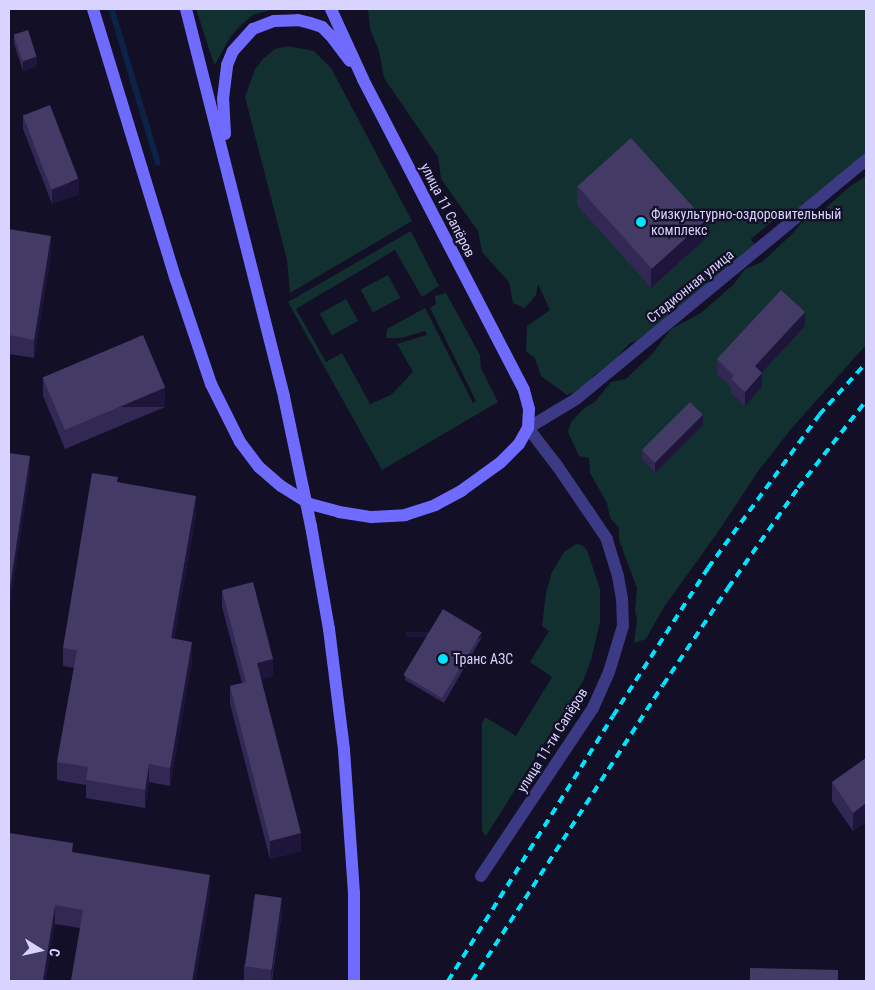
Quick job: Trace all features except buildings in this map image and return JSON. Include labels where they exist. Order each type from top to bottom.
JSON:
[{"type":"street","points":[[93,9],[176,280],[212,384],[240,442],[259,467],[281,486],[310,504],[339,512],[372,516],[405,515],[435,505],[484,477],[519,444],[528,428]]},
{"type":"street","points":[[186,9],[284,397],[313,535],[329,629],[344,750],[354,893],[354,981]]},
{"type":"street","name":"улица 11 Сапёров","points":[[331,9],[363,78],[524,390],[529,409],[528,428]]},
{"type":"street","points":[[227,168],[223,99],[227,65],[233,52],[253,29],[263,23],[288,20],[310,22],[322,27],[363,78]]},
{"type":"street","name":"Стадионная улица","points":[[528,428],[576,399],[866,160]]},
{"type":"street","name":"улица 11-ти Сапёров","points":[[481,876],[593,708],[609,672],[623,626],[620,584],[607,539],[528,428]]},
{"type":"green space","points":[[196,9],[274,9],[253,15],[242,24],[231,36],[214,64]]},
{"type":"green space","points":[[368,9],[866,9],[866,155],[799,210],[776,218],[751,239],[755,245],[728,269],[708,281],[698,294],[645,338],[630,343],[615,360],[594,375],[584,389],[567,395],[541,376],[535,358],[526,351],[527,326],[550,310],[538,284],[536,295],[525,308],[513,303],[509,282],[482,252],[478,231],[441,179],[438,157],[384,78],[379,51],[370,29]]},
{"type":"green space","points":[[288,46],[314,51],[331,68],[412,221],[290,293],[287,260],[245,97],[255,69],[263,59],[275,49]]},
{"type":"green space","points":[[866,176],[866,345],[791,429],[759,470],[718,532],[664,607],[646,639],[634,643],[637,620],[635,610],[637,588],[619,540],[619,528],[610,518],[607,503],[590,473],[589,458],[579,456],[568,432],[571,422],[584,408],[595,402],[611,382],[626,379],[653,353],[671,329],[701,313],[734,284],[745,269],[762,262],[802,222],[820,213],[849,187]]},
{"type":"green space","points":[[411,231],[439,286],[422,297],[395,250],[296,309],[326,362],[342,353],[370,404],[391,395],[413,372],[397,344],[427,335],[425,331],[401,338],[386,338],[387,329],[425,308],[473,403],[476,401],[430,308],[436,304],[435,296],[446,293],[480,355],[481,368],[498,402],[382,470],[288,302]]},
{"type":"green space","points":[[388,275],[400,298],[373,313],[361,290]]},
{"type":"green space","points":[[346,299],[358,321],[332,335],[320,314]]},
{"type":"green space","points":[[576,544],[582,545],[587,550],[600,589],[600,622],[591,660],[583,681],[486,836],[482,831],[482,723],[485,717],[516,736],[552,677],[530,662],[549,631],[542,626],[546,593],[552,572],[564,552]]},
{"type":"waterway","points":[[112,9],[158,162]]},
{"type":"railway","points":[[448,981],[613,716],[708,568],[819,415],[866,363]]},
{"type":"railway","points":[[472,981],[663,685],[728,588],[798,488],[866,401]]},
{"type":"place","name":"Физкультурно-оздоровительный комплекс","points":[[641,222]]},
{"type":"place","name":"Транс АЗС","points":[[443,659]]}]
